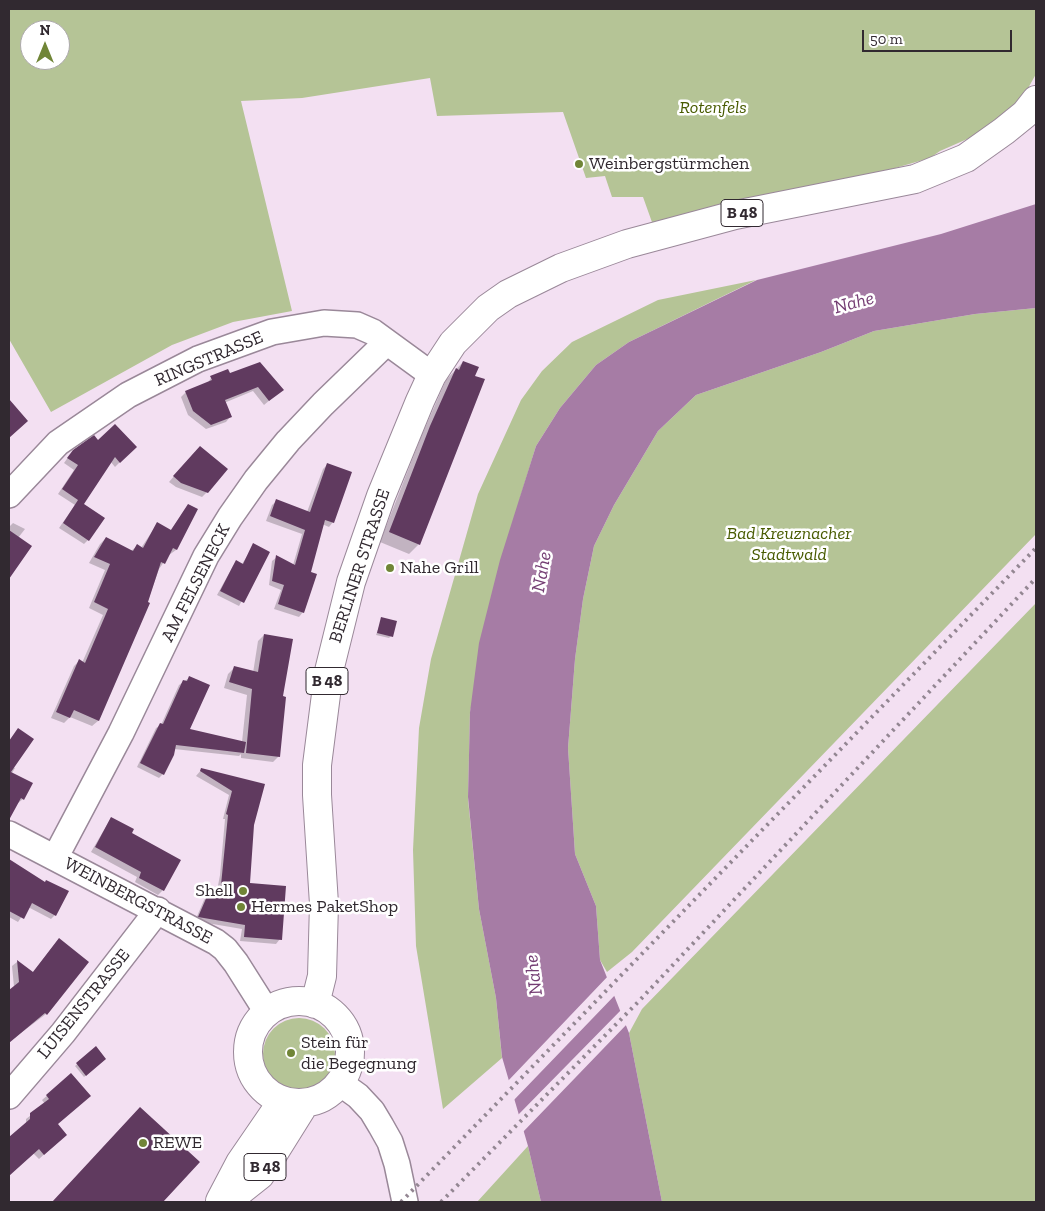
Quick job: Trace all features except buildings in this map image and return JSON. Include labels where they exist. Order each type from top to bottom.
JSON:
[{"type":"main road","name":"B 48","points":[[432,375],[453,343],[467,327],[508,294],[539,278],[627,244],[735,214],[916,179],[966,158],[1025,114],[1036,100]]},
{"type":"main road","name":"BERLINER STRASSE","points":[[315,1004],[322,976],[324,904],[317,795],[317,765],[329,671],[351,582],[367,533],[404,438],[432,375]]},
{"type":"main road","points":[[290,1002],[315,1004],[335,1016],[348,1036],[349,1060],[340,1083],[323,1097],[292,1101],[258,1082],[248,1060],[248,1047],[258,1022],[268,1012],[290,1002]]},
{"type":"main road","name":"B 48","points":[[219,1202],[240,1163],[275,1112],[292,1101]]},
{"type":"main road","name":"B 48","points":[[226,1202],[260,1175],[292,1101]]},
{"type":"street","name":"RINGSTRASSE","points":[[9,495],[58,443],[95,416],[162,376],[246,340],[300,326],[341,323],[357,325],[373,332],[432,375]]},
{"type":"street","name":"AM FELSENECK","points":[[55,858],[122,733],[206,556],[230,518],[256,480],[288,441],[386,343]]},
{"type":"street","name":"WEINBERGSTRASSE","points":[[9,834],[158,910],[225,949],[268,1012]]},
{"type":"street","name":"LUISENSTRASSE","points":[[9,1096],[63,1033],[158,910]]},
{"type":"street","points":[[340,1083],[358,1096],[372,1111],[381,1126],[394,1157],[405,1202]]},
{"type":"green space","name":"Rotenfels","points":[[9,9],[1036,9],[1036,74],[1022,99],[990,129],[940,151],[930,158],[864,177],[653,225],[643,197],[612,197],[605,176],[586,178],[563,112],[437,116],[430,78],[302,98],[241,101],[292,311],[233,322],[172,345],[51,412],[9,339]]},
{"type":"green space","points":[[756,280],[629,342],[596,365],[560,408],[536,446],[520,498],[470,712],[468,799],[479,909],[496,998],[502,1058],[443,1109],[416,946],[413,850],[419,728],[431,659],[478,494],[521,400],[542,371],[572,342],[658,300]]},
{"type":"green space","name":"Bad Kreuznacher Stadtwald","points":[[1036,308],[1036,534],[632,952],[607,972],[600,960],[596,906],[575,854],[568,748],[575,659],[583,599],[594,546],[614,505],[658,431],[696,395],[821,352],[874,331],[975,314]]},
{"type":"green space","points":[[1036,603],[1036,1202],[662,1202],[629,1033],[642,1009]]},
{"type":"green space","points":[[299,1018],[319,1024],[329,1034],[335,1054],[329,1074],[319,1084],[299,1090],[279,1084],[269,1074],[263,1054],[269,1034],[279,1024]]},
{"type":"green space","points":[[528,1146],[541,1202],[477,1202]]},
{"type":"water","name":"Nahe","points":[[1036,204],[1036,308],[975,314],[874,331],[821,352],[696,395],[658,431],[614,505],[594,546],[583,599],[575,659],[568,748],[575,854],[596,906],[600,960],[629,1033],[662,1202],[541,1202],[528,1146],[502,1057],[496,998],[479,909],[468,797],[470,712],[479,643],[500,560],[536,446],[560,408],[596,365],[629,342],[757,280],[941,234]]},
{"type":"pier","points":[[610,974],[617,993],[512,1102],[507,1082]]},
{"type":"pier","points":[[623,1008],[628,1023],[522,1133],[517,1116]]},
{"type":"railway","points":[[401,1202],[1036,548]]},
{"type":"railway","points":[[441,1202],[640,1000],[1036,578]]},
{"type":"place","name":"Weinbergstürmchen","points":[[579,164]]},
{"type":"place","name":"Nahe Grill","points":[[390,568]]},
{"type":"place","name":"Shell","points":[[243,891]]},
{"type":"place","name":"Hermes PaketShop","points":[[241,907]]},
{"type":"place","name":"Stein für die Begegnung","points":[[291,1053]]},
{"type":"place","name":"REWE","points":[[143,1143]]}]
